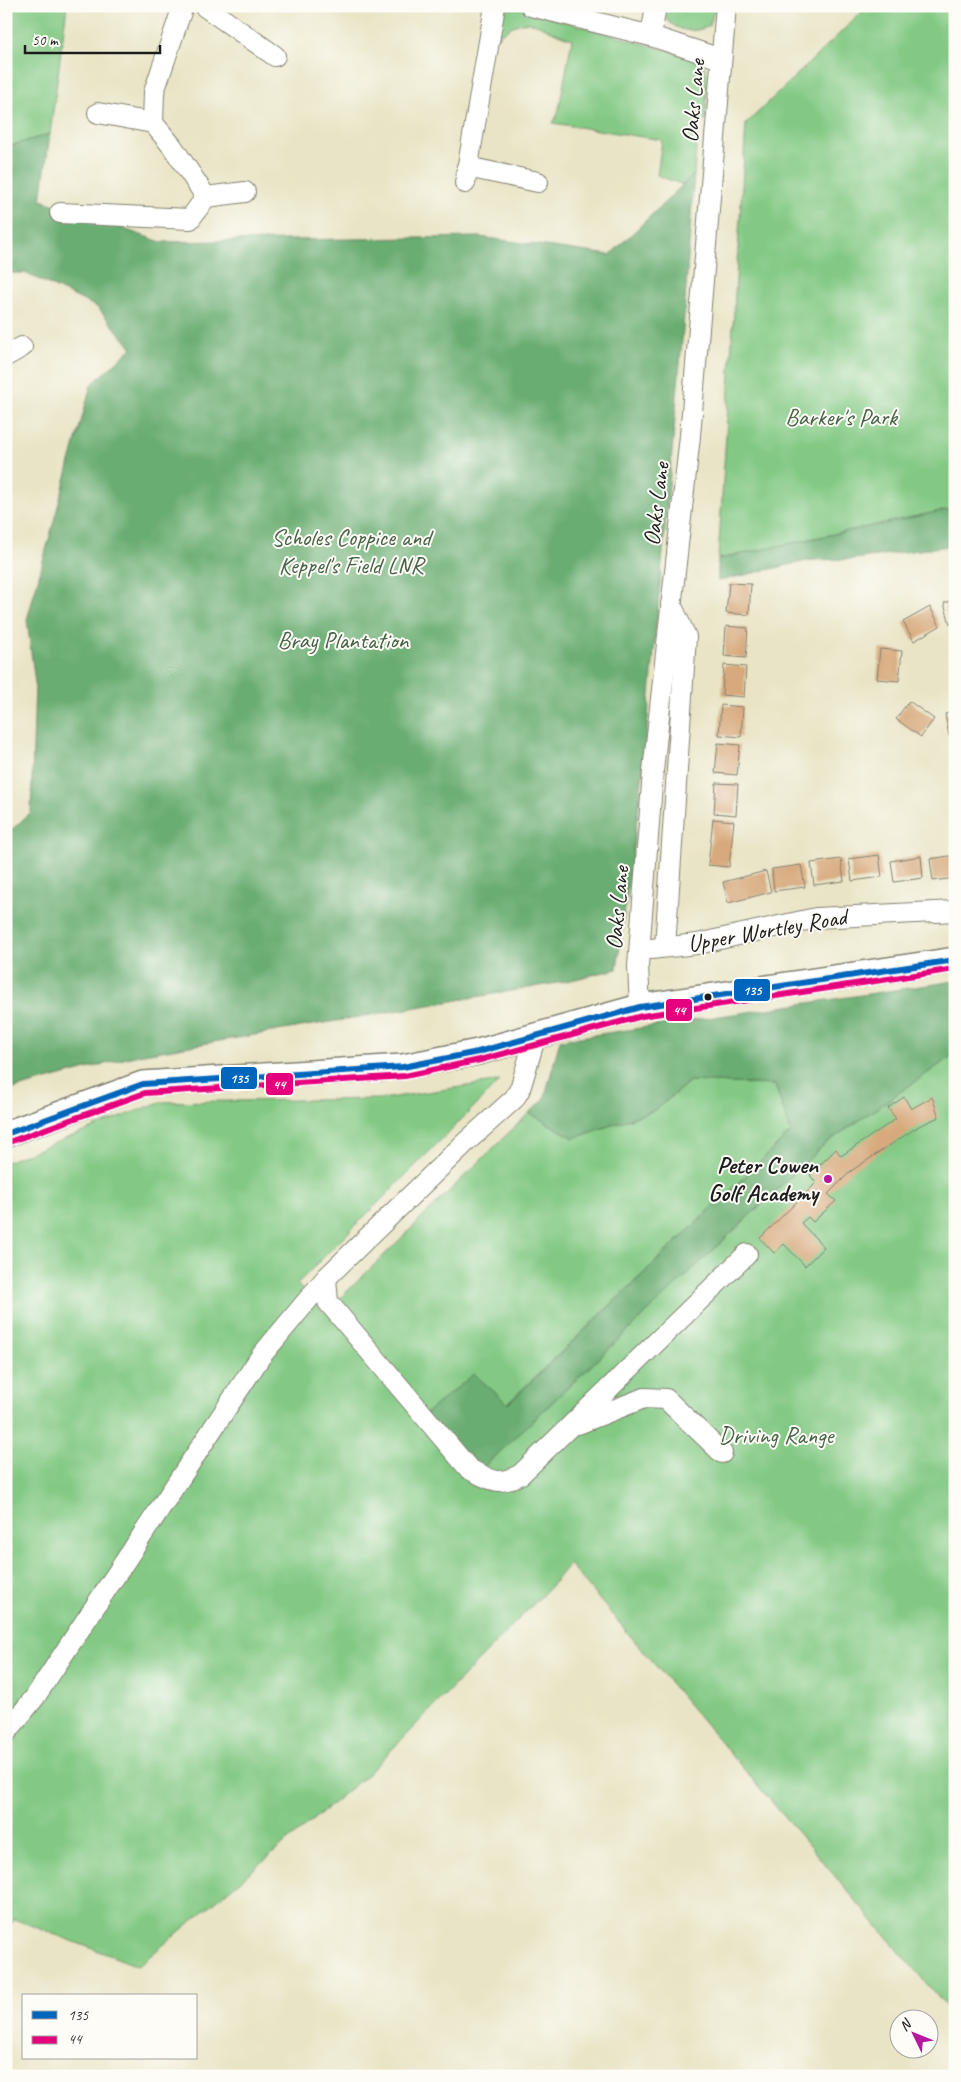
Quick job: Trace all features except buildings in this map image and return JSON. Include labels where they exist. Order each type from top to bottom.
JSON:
[{"type":"main road","points":[[6,1134],[143,1084],[403,1066],[478,1052],[640,1007],[955,960]]},
{"type":"street","points":[[153,123],[154,92],[183,6]]},
{"type":"street","points":[[204,6],[275,56]]},
{"type":"street","points":[[495,6],[466,175],[538,182]]},
{"type":"street","points":[[532,6],[651,36],[721,59]]},
{"type":"street","points":[[651,36],[656,6]]},
{"type":"street","name":"Oaks Lane","points":[[640,1007],[638,966],[652,771],[690,436],[726,6]]},
{"type":"street","points":[[98,113],[153,123],[172,146],[206,197]]},
{"type":"street","points":[[60,213],[190,218],[206,197],[245,192]]},
{"type":"street","points":[[664,947],[686,637],[670,602]]},
{"type":"street","name":"Upper Wortley Road","points":[[639,951],[697,944],[816,918],[955,911]]},
{"type":"street","points":[[6,1733],[35,1697],[261,1356],[326,1278],[466,1142],[514,1099],[520,1089],[536,1035]]},
{"type":"street","points":[[326,1278],[328,1302],[468,1468],[496,1482],[509,1481],[521,1474],[747,1254]]},
{"type":"street","points":[[569,1428],[644,1398],[666,1399],[722,1453]]},
{"type":"green space","points":[[6,6],[67,6],[50,134],[6,147]]},
{"type":"green space","points":[[662,6],[716,6],[709,26],[702,29],[687,30],[673,25],[664,14]]},
{"type":"green space","name":"Barker's Park","points":[[868,6],[955,6],[955,508],[718,559],[746,124]]},
{"type":"green space","points":[[517,8],[701,60],[707,73],[706,120],[698,124],[694,174],[683,185],[657,175],[662,140],[553,123],[558,114],[572,39],[542,26],[526,22],[508,29],[496,38],[501,15],[509,9]]},
{"type":"green space","name":"Bray Plantation","points":[[50,134],[41,200],[161,242],[480,237],[610,255],[694,174],[683,329],[643,773],[617,969],[563,982],[138,1055],[6,1091],[6,835],[31,812],[35,683],[27,620],[91,385],[132,348],[97,307],[25,273],[6,273],[6,147]]},
{"type":"green space","points":[[955,508],[955,545],[854,559],[811,560],[718,581],[718,559]]},
{"type":"green space","points":[[955,981],[955,1054],[825,1144],[468,1482],[421,1417],[474,1374],[508,1404],[791,1132],[775,1085],[690,1081],[655,1110],[574,1138],[529,1113],[544,1100],[560,1040]]},
{"type":"green space","name":"Driving Range","points":[[955,1054],[955,2017],[569,1564],[550,1587],[370,1772],[138,1966],[14,1919],[6,1933],[6,1162],[160,1102],[382,1099],[500,1081],[297,1284],[325,1313],[529,1113],[574,1138],[655,1110],[690,1081],[775,1085],[791,1132],[507,1404],[473,1374],[468,1482],[825,1144]]},
{"type":"transit line","name":"135","points":[[6,1134],[143,1084],[403,1067],[478,1052],[640,1007],[955,960]]},
{"type":"transit line","name":"44","points":[[9,1142],[145,1093],[405,1076],[480,1060],[642,1016],[955,969]]},
{"type":"place","name":"Peter Cowen Golf Academy","points":[[828,1179]]},
{"type":"park label","name":"Scholes Coppice and Keppel's Field LNR","points":[[351,551]]}]
